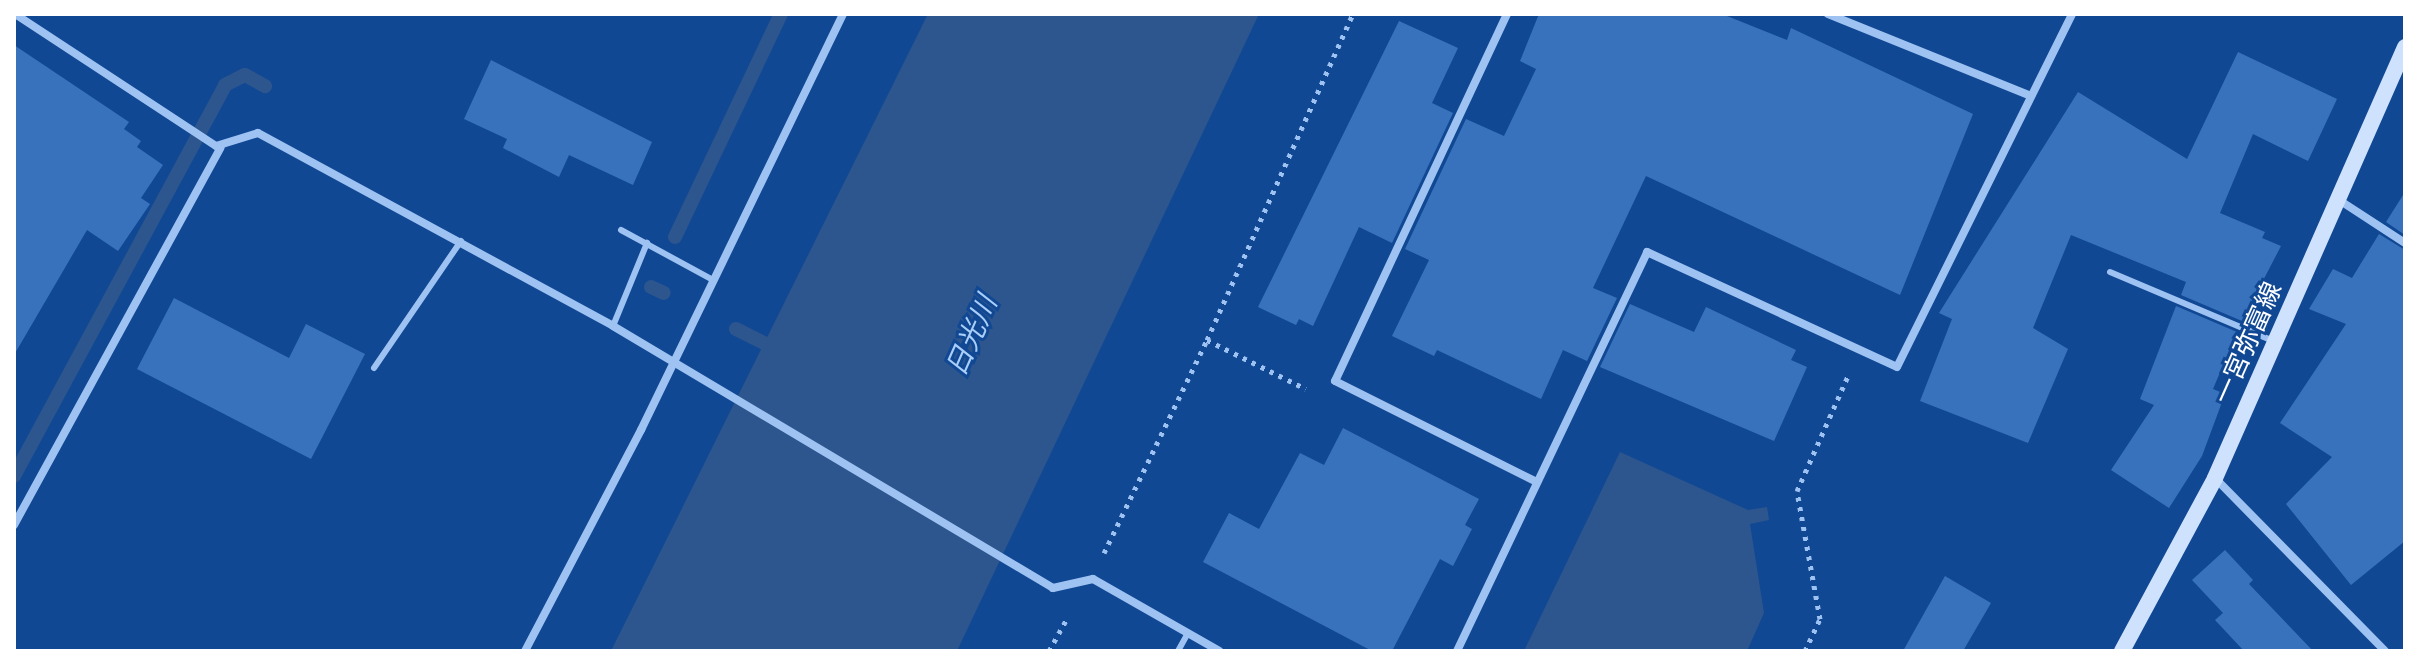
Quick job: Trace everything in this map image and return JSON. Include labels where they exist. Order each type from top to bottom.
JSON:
[{"type":"main road","name":"一宮弥富線","points":[[2122,651],[2215,478],[2405,47]]},
{"type":"street","points":[[15,14],[218,147]]},
{"type":"street","points":[[525,651],[672,365],[843,14]]},
{"type":"street","points":[[1507,14],[1335,381],[1537,482]]},
{"type":"street","points":[[1828,14],[2031,96]]},
{"type":"street","points":[[1457,651],[1647,252],[1897,367],[2072,14]]},
{"type":"street","points":[[14,525],[218,147],[258,133],[613,326],[687,374],[1053,588],[1093,579],[1219,651]]},
{"type":"street","points":[[2338,199],[2405,243]]},
{"type":"street","points":[[2215,478],[2385,651]]},
{"type":"lane","points":[[621,230],[713,280]]},
{"type":"lane","points":[[374,368],[461,241]]},
{"type":"lane","points":[[613,326],[647,243]]},
{"type":"lane","points":[[2110,272],[2275,342]]},
{"type":"lane","points":[[1178,651],[1188,633]]},
{"type":"path","points":[[1093,579],[1207,340],[1353,14]]},
{"type":"path","points":[[1207,340],[1311,391],[1335,381]]},
{"type":"path","points":[[1805,651],[1820,619],[1797,491],[1860,349]]},
{"type":"water","name":"日光川","points":[[928,14],[1259,14],[957,651],[611,651]]},
{"type":"water","points":[[1620,452],[1748,510],[1767,507],[1769,520],[1750,524],[1764,613],[1747,651],[1524,651]]},
{"type":"building","points":[[1539,14],[1722,14],[1787,40],[1791,28],[1973,114],[1900,295],[1646,176],[1593,288],[1617,298],[1587,361],[1563,350],[1541,399],[1437,350],[1434,356],[1392,336],[1429,260],[1405,249],[1466,119],[1504,136],[1536,69],[1520,61]]},
{"type":"building","points":[[1399,21],[1458,48],[1432,103],[1453,113],[1392,243],[1359,227],[1313,326],[1299,319],[1296,325],[1258,307]]},
{"type":"building","points":[[14,45],[129,122],[124,129],[141,141],[137,147],[163,165],[141,198],[150,204],[118,251],[87,230],[14,355]]},
{"type":"building","points":[[2238,52],[2337,99],[2308,161],[2253,134],[2220,213],[2265,232],[2262,238],[2281,246],[2242,321],[2181,295],[2186,282],[2071,235],[2033,328],[2068,349],[2028,443],[1920,401],[1952,319],[1939,313],[2078,92],[2187,159]]},
{"type":"building","points":[[491,60],[652,142],[633,185],[569,155],[559,177],[503,148],[507,139],[464,119]]},
{"type":"building","points":[[2405,192],[2405,235],[2386,222]]},
{"type":"building","points":[[2379,234],[2405,250],[2405,541],[2351,585],[2286,504],[2332,457],[2280,423],[2346,324],[2309,309],[2333,269],[2352,278]]},
{"type":"building","points":[[174,298],[289,358],[306,324],[365,354],[311,459],[137,369]]},
{"type":"building","points":[[1630,304],[1694,332],[1706,307],[1796,350],[1791,360],[1807,367],[1774,441],[1600,367]]},
{"type":"building","points":[[2176,306],[2237,332],[2213,389],[2225,394],[2202,456],[2169,508],[2111,470],[2154,405],[2140,399]]},
{"type":"building","points":[[1343,428],[1479,499],[1465,525],[1472,529],[1453,566],[1440,559],[1392,651],[1372,651],[1203,562],[1229,513],[1259,529],[1300,453],[1324,465]]},
{"type":"building","points":[[2225,550],[2253,580],[2249,584],[2313,651],[2244,651],[2215,620],[2223,613],[2192,580]]},
{"type":"building","points":[[1945,576],[1991,603],[1963,651],[1903,651]]},
{"type":"waterway","points":[[675,237],[781,14]]},
{"type":"waterway","points":[[14,476],[225,85],[245,75],[265,86]]},
{"type":"waterway","points":[[651,287],[664,293]]},
{"type":"waterway","points":[[736,329],[778,350]]}]
